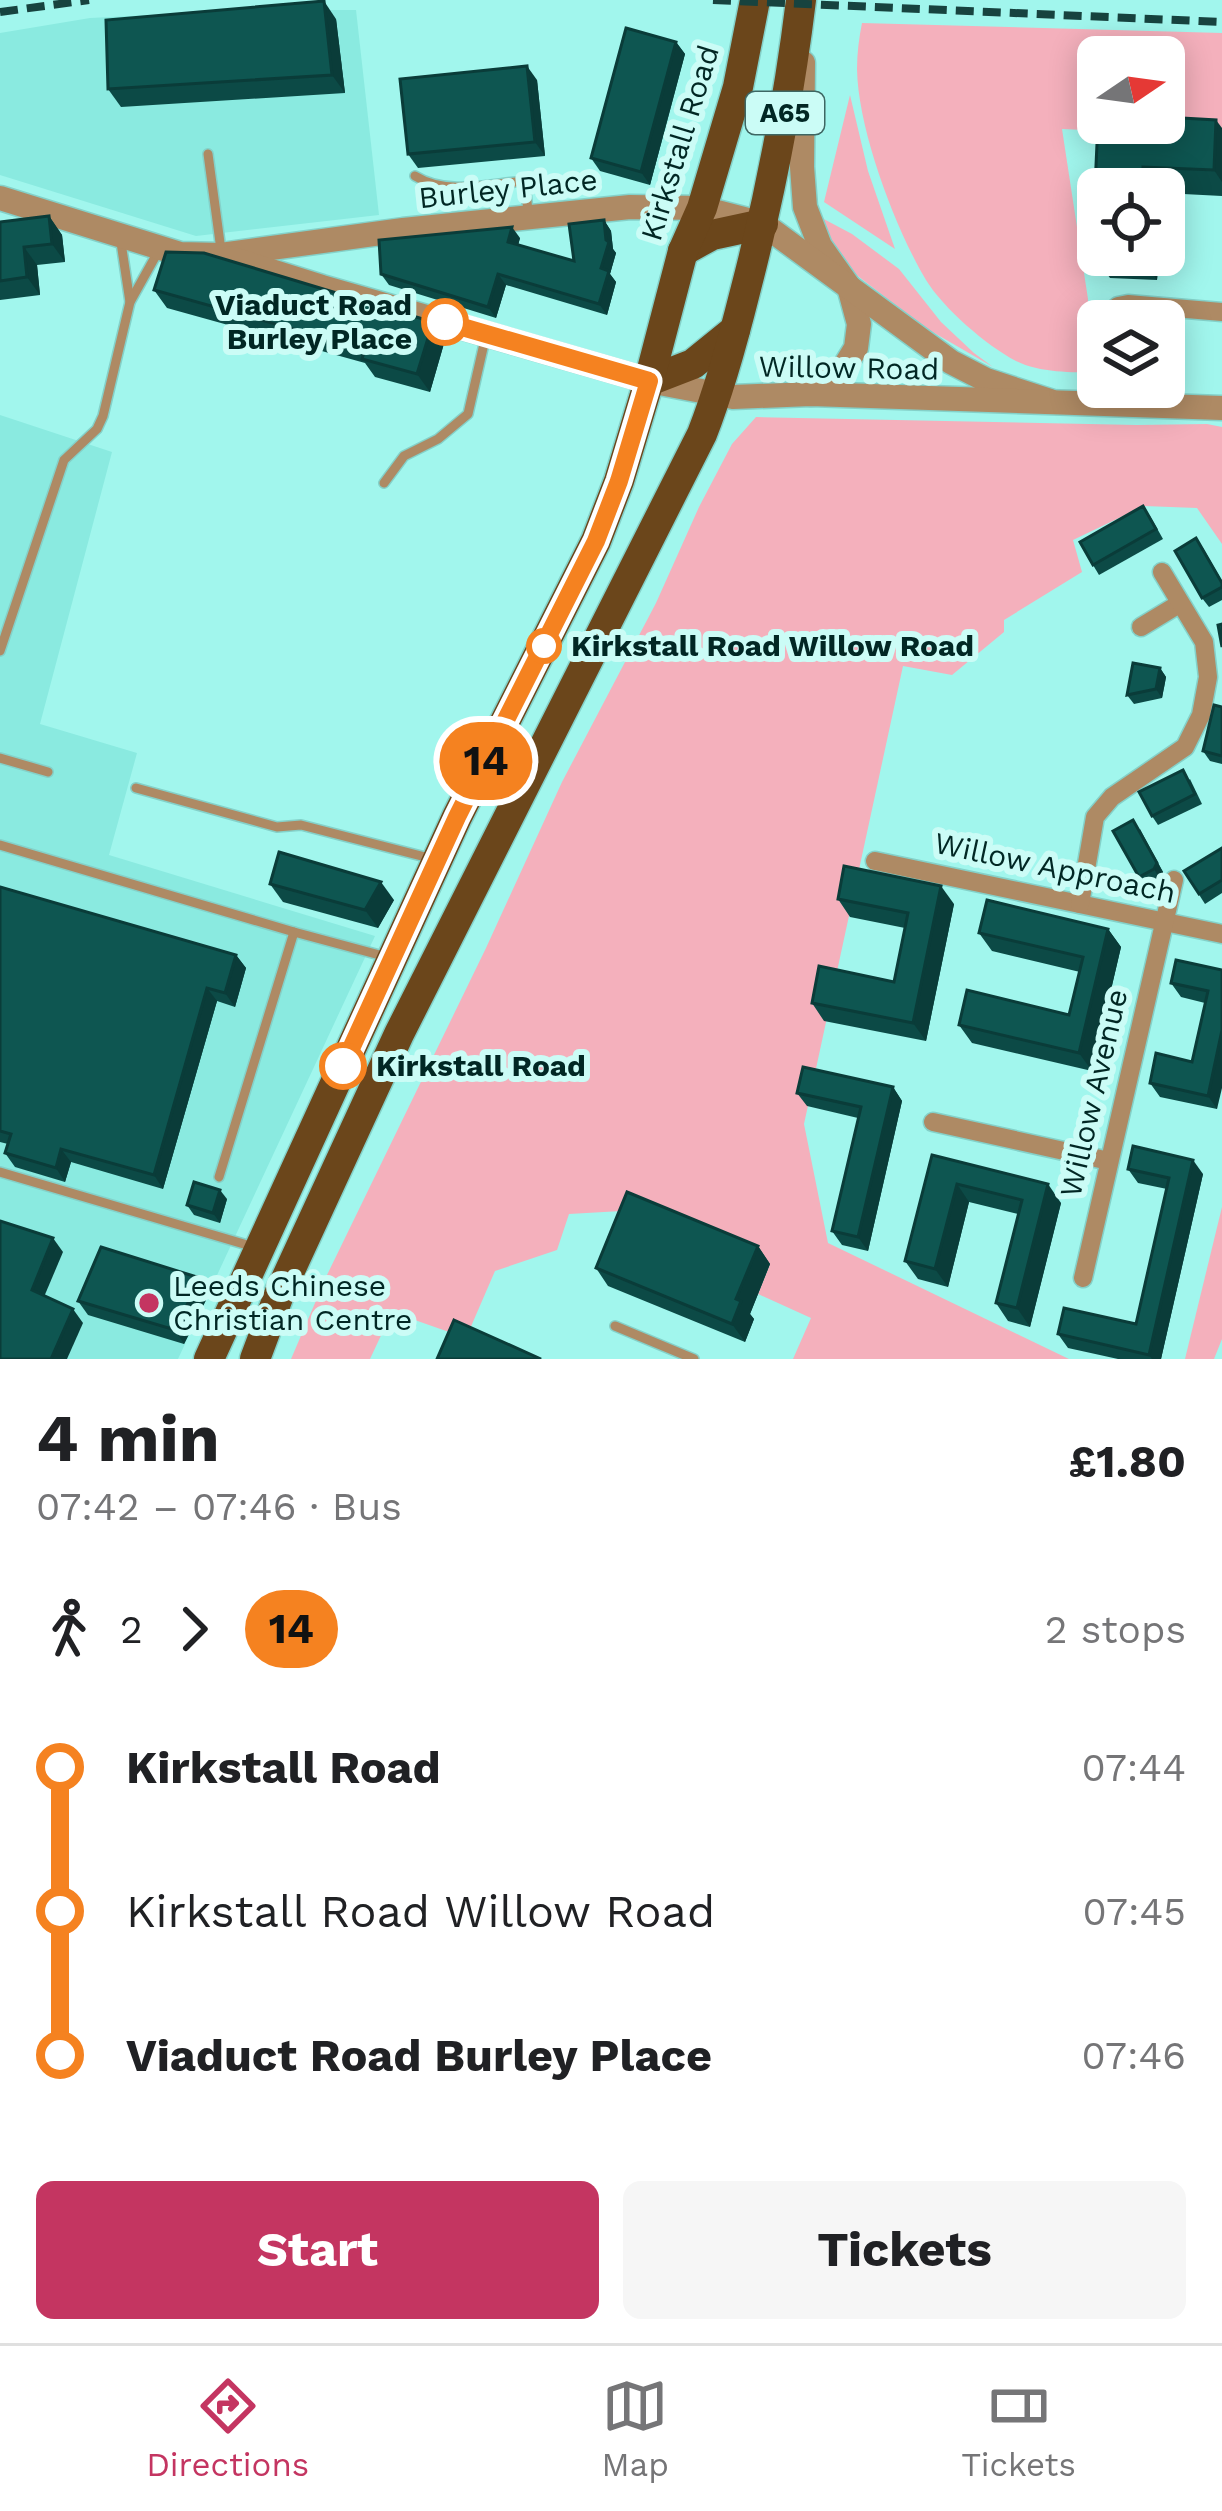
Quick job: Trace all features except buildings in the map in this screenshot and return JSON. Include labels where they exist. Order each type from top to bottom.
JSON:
[{"type":"main road","name":"Kirkstall Road","points":[[209,1359],[438,860],[596,541],[619,481],[683,251],[702,208],[738,87],[755,0]]},
{"type":"main road","name":"A65","points":[[255,1359],[280,1292],[398,1034],[702,434],[718,394],[763,224],[802,0]]},
{"type":"main road","points":[[683,251],[712,235],[763,224]]},
{"type":"main road","points":[[649,381],[693,364],[735,330]]},
{"type":"street","points":[[802,0],[805,207],[820,245],[849,287],[859,324],[856,348],[845,366],[811,394]]},
{"type":"street","points":[[0,197],[181,254],[221,255],[649,381]]},
{"type":"street","name":"Burley Place","points":[[221,255],[630,206],[702,208],[763,224]]},
{"type":"street","name":"Willow Road","points":[[763,224],[951,362],[986,380],[1050,401]]},
{"type":"street","points":[[321,241],[316,271],[322,287]]},
{"type":"street","points":[[1185,309],[1222,312]]},
{"type":"street","name":"Willow Road","points":[[649,381],[733,398],[811,394],[1077,399]]},
{"type":"street","name":"Willow Road","points":[[1185,404],[1222,408]]},
{"type":"street","points":[[1080,904],[1095,817],[1112,797],[1185,747],[1201,715],[1208,677],[1204,642],[1162,572]]},
{"type":"street","points":[[1141,627],[1179,604]]},
{"type":"street","name":"Willow Approach","points":[[875,861],[1222,934]]},
{"type":"street","name":"Willow Avenue","points":[[1083,1278],[1174,880]]},
{"type":"street","points":[[933,1123],[1109,1161]]},
{"type":"lane","points":[[208,154],[221,255]]},
{"type":"lane","points":[[415,176],[444,188],[525,181],[528,218]]},
{"type":"lane","points":[[120,235],[130,302]]},
{"type":"lane","points":[[0,651],[64,460],[104,416],[130,302],[160,248]]},
{"type":"lane","points":[[384,484],[404,456],[438,439],[468,414],[486,334]]},
{"type":"lane","points":[[0,758],[48,772]]},
{"type":"lane","points":[[136,788],[277,827],[301,825],[438,860]]},
{"type":"lane","points":[[0,845],[392,958]]},
{"type":"lane","points":[[219,1177],[294,932]]},
{"type":"lane","points":[[0,1172],[259,1249]]},
{"type":"lane","points":[[615,1326],[694,1359]]},
{"type":"shaded area","points":[[356,10],[379,215],[196,236],[0,175],[0,33],[90,18]]},
{"type":"shaded area","points":[[862,23],[1222,33],[1222,142],[1219,136],[1185,134],[1185,36],[1077,36],[1077,130],[1062,129],[1077,227],[1077,276],[1084,276],[1088,299],[1077,300],[1077,372],[1046,370],[1016,361],[966,325],[926,280],[902,234],[871,149],[857,63]]},
{"type":"shaded area","points":[[850,95],[868,171],[895,249],[824,202]]},
{"type":"shaded area","points":[[820,217],[899,269],[941,322],[993,367],[924,327],[850,270]]},
{"type":"shaded area","points":[[0,415],[112,452],[40,724],[137,753],[109,855],[375,936],[178,1359],[0,1359]]},
{"type":"shaded area","points":[[756,417],[1222,427],[1222,544],[1197,508],[1144,506],[1073,540],[1082,572],[1004,620],[1004,632],[952,675],[903,666],[804,1124],[828,1243],[1069,1359],[793,1359],[811,1318],[758,1294],[770,1264],[639,1210],[569,1214],[557,1250],[495,1271],[466,1338],[392,1312],[370,1359],[291,1359],[562,782],[732,444]]},
{"type":"shaded area","points":[[1222,1207],[1222,1339],[1214,1359],[1185,1359]]},
{"type":"railway","points":[[0,12],[89,0]]},
{"type":"railway","points":[[713,0],[1222,22]]},
{"type":"bus line","name":"14","points":[[343,1066],[457,817],[596,541],[649,381],[445,322]]},
{"type":"place","name":"Viaduct Road Burley Place","points":[[445,322]]},
{"type":"place","name":"Kirkstall Road Willow Road","points":[[544,646]]},
{"type":"place","name":"Kirkstall Road","points":[[343,1066]]},
{"type":"place","name":"Leeds Chinese Christian Centre","points":[[149,1303]]}]
